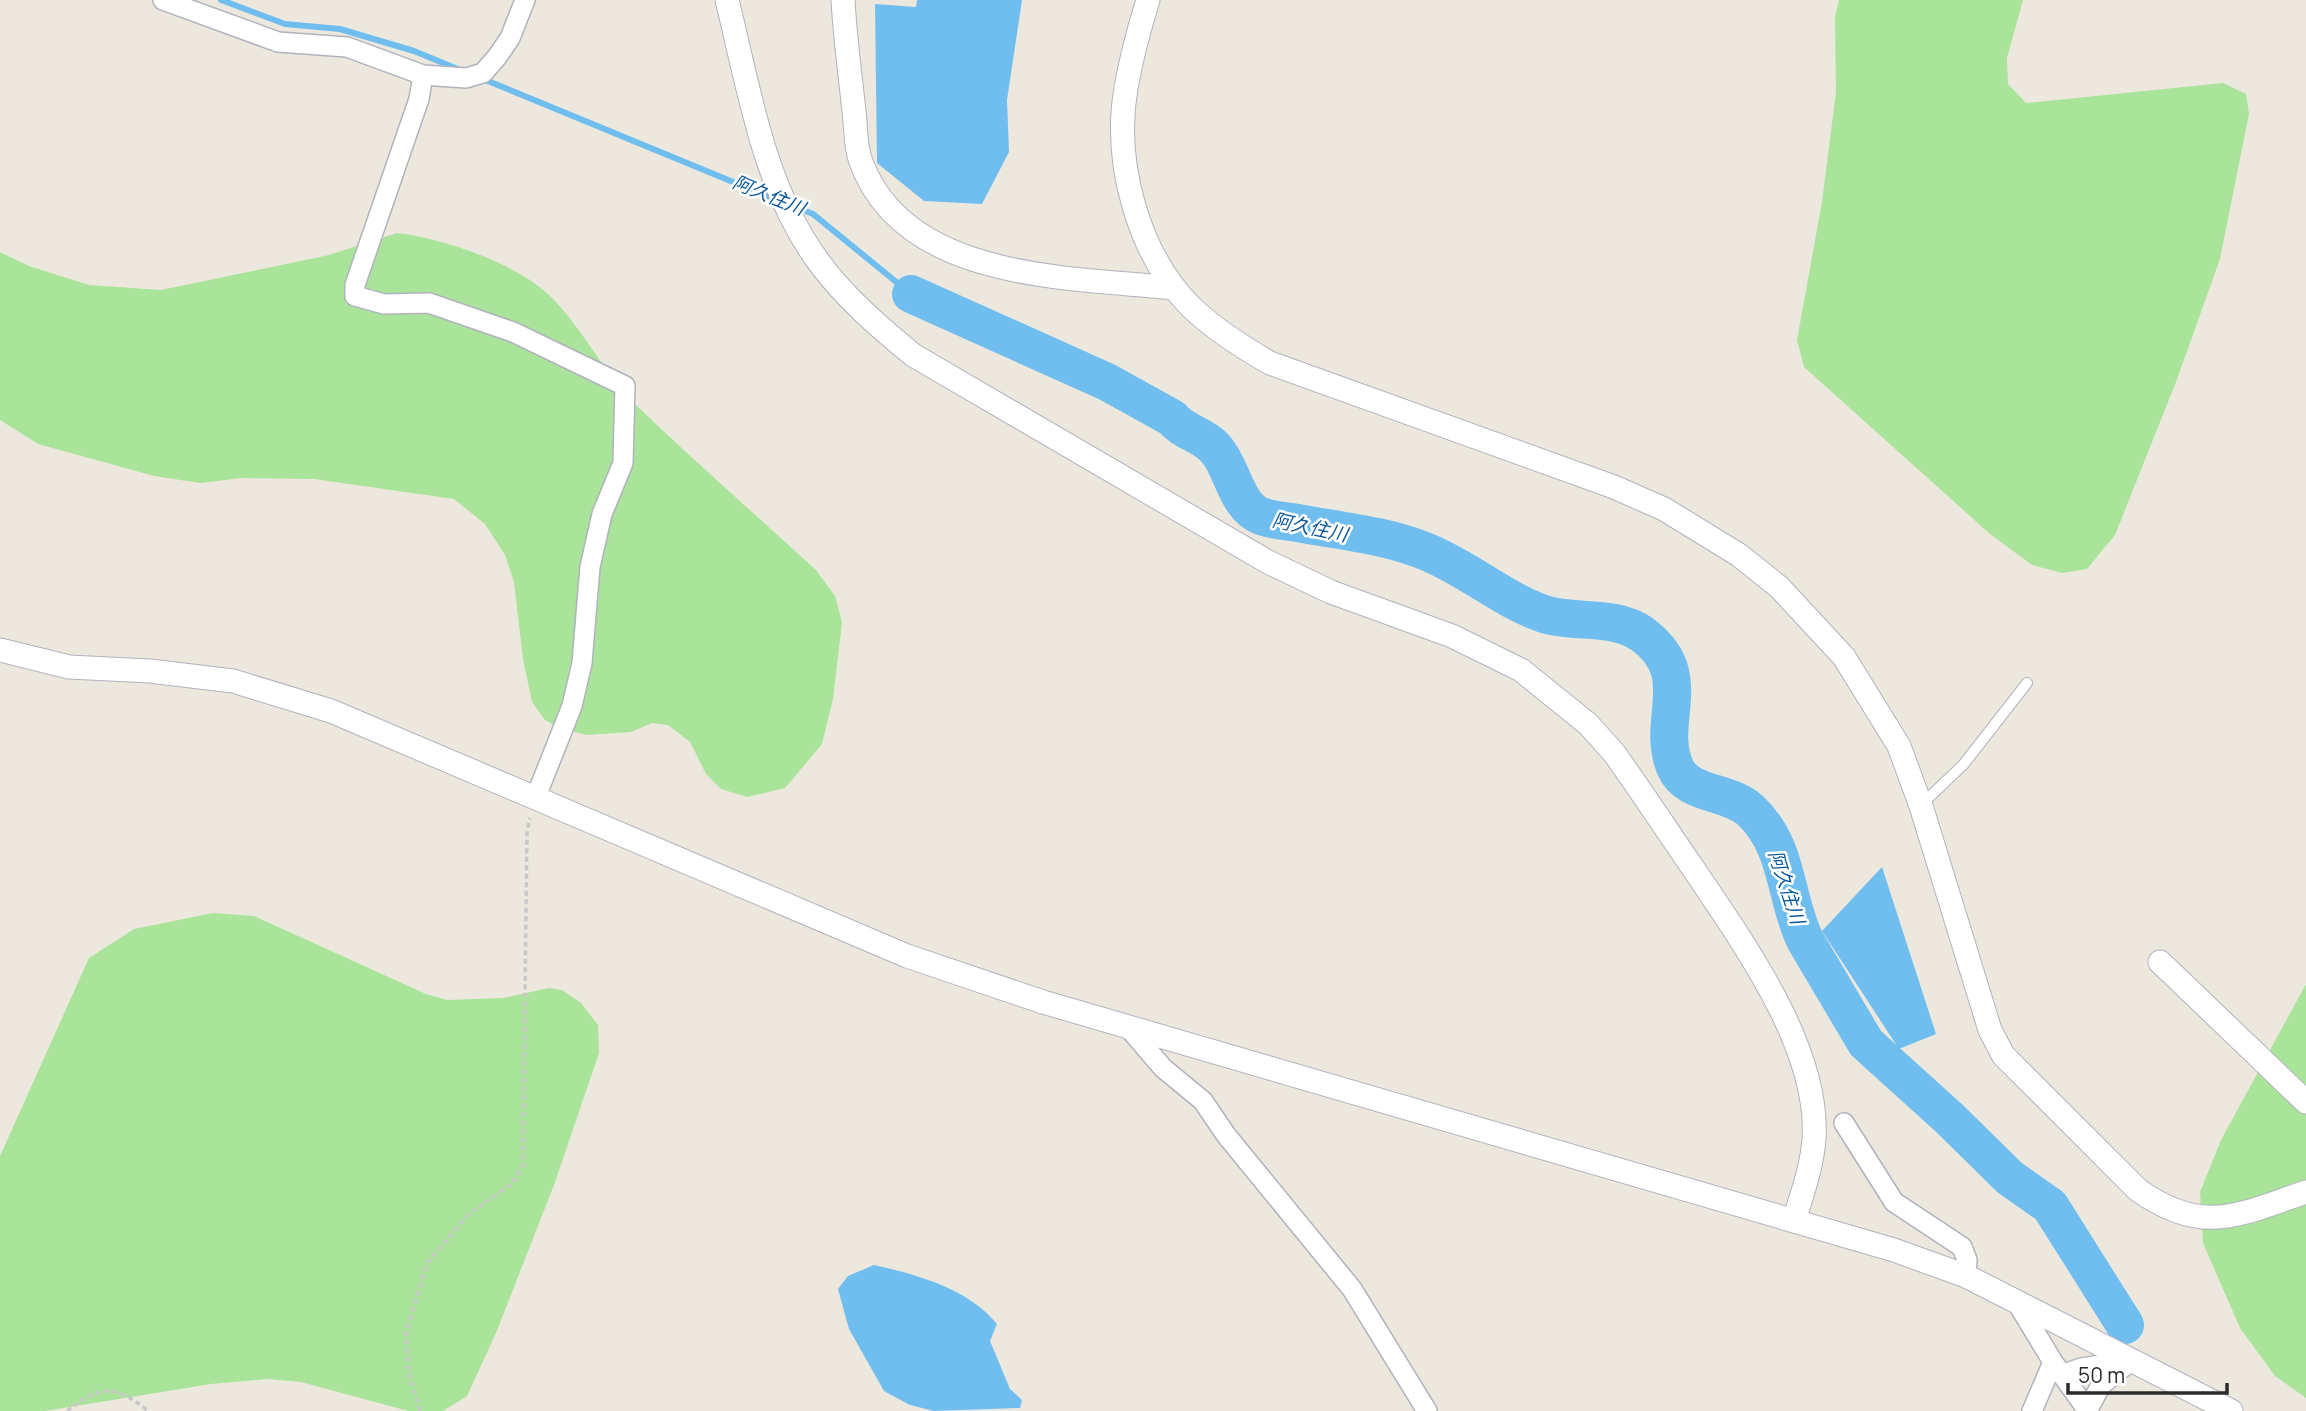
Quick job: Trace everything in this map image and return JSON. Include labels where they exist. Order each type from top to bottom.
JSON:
[{"type":"street","points":[[163,0],[278,42],[347,47],[423,75],[466,78],[483,73],[510,38],[526,0]]},
{"type":"street","points":[[727,0],[772,173],[797,226],[817,260],[876,324],[913,355],[1268,562],[1331,592],[1463,640],[1521,670],[1588,724],[1614,753],[1754,964],[1784,1015],[1796,1045],[1810,1092],[1814,1138],[1794,1221]]},
{"type":"street","points":[[843,0],[860,157],[891,214],[916,234],[944,247],[1022,273],[1174,288]]},
{"type":"street","points":[[1148,0],[1125,90],[1124,161],[1143,230],[1174,288],[1209,323],[1270,363],[1614,487],[1685,520],[1739,555],[1779,587],[1844,657],[1899,746],[1921,806],[1990,1030],[2003,1055],[2138,1190],[2161,1206],[2185,1216],[2214,1219],[2247,1212],[2306,1192]]},
{"type":"street","points":[[423,75],[419,99],[355,285],[355,296],[384,304],[429,303],[513,332],[625,386],[624,463],[602,514],[590,567],[582,663],[572,706],[535,799]]},
{"type":"street","points":[[0,650],[69,667],[150,671],[233,681],[279,693],[331,711],[907,956],[1128,1027],[1894,1250],[1966,1276],[2231,1411]]},
{"type":"street","points":[[2160,962],[2306,1102]]},
{"type":"street","points":[[1128,1027],[1163,1068],[1203,1101],[1226,1135],[1352,1289],[1427,1411]]},
{"type":"street","points":[[1844,1123],[1894,1202],[1962,1247],[1967,1259],[1966,1276]]},
{"type":"street","points":[[2016,1301],[2057,1369],[2087,1411],[2101,1385],[2132,1360]]},
{"type":"street","points":[[2057,1369],[2132,1360]]},
{"type":"street","points":[[2032,1411],[2057,1369]]},
{"type":"lane","points":[[1921,806],[1963,765],[2027,683]]},
{"type":"path","points":[[419,1411],[409,1374],[406,1331],[428,1262],[470,1213],[512,1184],[523,1165],[527,831],[535,799]]},
{"type":"path","points":[[67,1411],[91,1394],[105,1390],[133,1396],[148,1411]]},
{"type":"green space","points":[[1839,0],[2023,0],[2007,58],[2008,84],[2026,103],[2223,83],[2246,94],[2249,114],[2220,259],[2176,382],[2115,535],[2087,569],[2062,573],[2032,565],[1990,534],[1804,367],[1797,340],[1822,202],[1836,92],[1835,17]]},
{"type":"green space","points":[[397,233],[456,246],[498,263],[535,283],[572,321],[635,404],[816,570],[835,596],[842,622],[833,699],[822,744],[785,788],[747,797],[721,789],[706,774],[690,742],[668,725],[652,723],[631,732],[587,735],[562,729],[545,720],[532,702],[523,659],[514,582],[505,555],[485,524],[454,499],[314,479],[242,478],[200,483],[154,476],[38,444],[0,420],[0,252],[29,266],[89,285],[161,290],[329,255]]},
{"type":"green space","points":[[213,913],[254,916],[426,994],[447,1000],[503,998],[549,988],[562,990],[581,1003],[598,1025],[599,1053],[554,1185],[496,1333],[467,1396],[443,1411],[408,1411],[301,1382],[268,1379],[211,1384],[45,1411],[0,1411],[0,1156],[89,958],[134,929]]},
{"type":"green space","points":[[2306,984],[2306,1398],[2275,1376],[2240,1328],[2203,1243],[2200,1192],[2221,1140]]},
{"type":"water","points":[[917,0],[1022,0],[1007,100],[1009,152],[982,204],[924,201],[877,163],[875,4],[916,7]]},
{"type":"water","points":[[1882,867],[1936,1034],[1899,1049],[1822,931]]},
{"type":"water","points":[[874,1265],[941,1285],[985,1312],[997,1324],[990,1341],[1010,1389],[1022,1400],[1020,1408],[934,1411],[910,1405],[884,1391],[849,1329],[838,1289],[848,1276]]},
{"type":"waterway","name":"阿久住川","points":[[221,0],[285,24],[340,29],[414,51],[460,70]]},
{"type":"waterway","name":"阿久住川","points":[[483,79],[777,200]]},
{"type":"waterway","name":"阿久住川","points":[[794,206],[813,214],[911,294]]},
{"type":"waterway","name":"阿久住川","points":[[911,294],[1107,382],[1172,418],[1213,446],[1246,505],[1261,516],[1412,546],[1456,566],[1514,601],[1544,614],[1619,624],[1642,634],[1659,650],[1668,665],[1672,682],[1670,749],[1675,767],[1689,783],[1741,804],[1763,824],[1779,855],[1805,940],[1866,1043],[2010,1178],[2050,1206],[2125,1325]]}]
